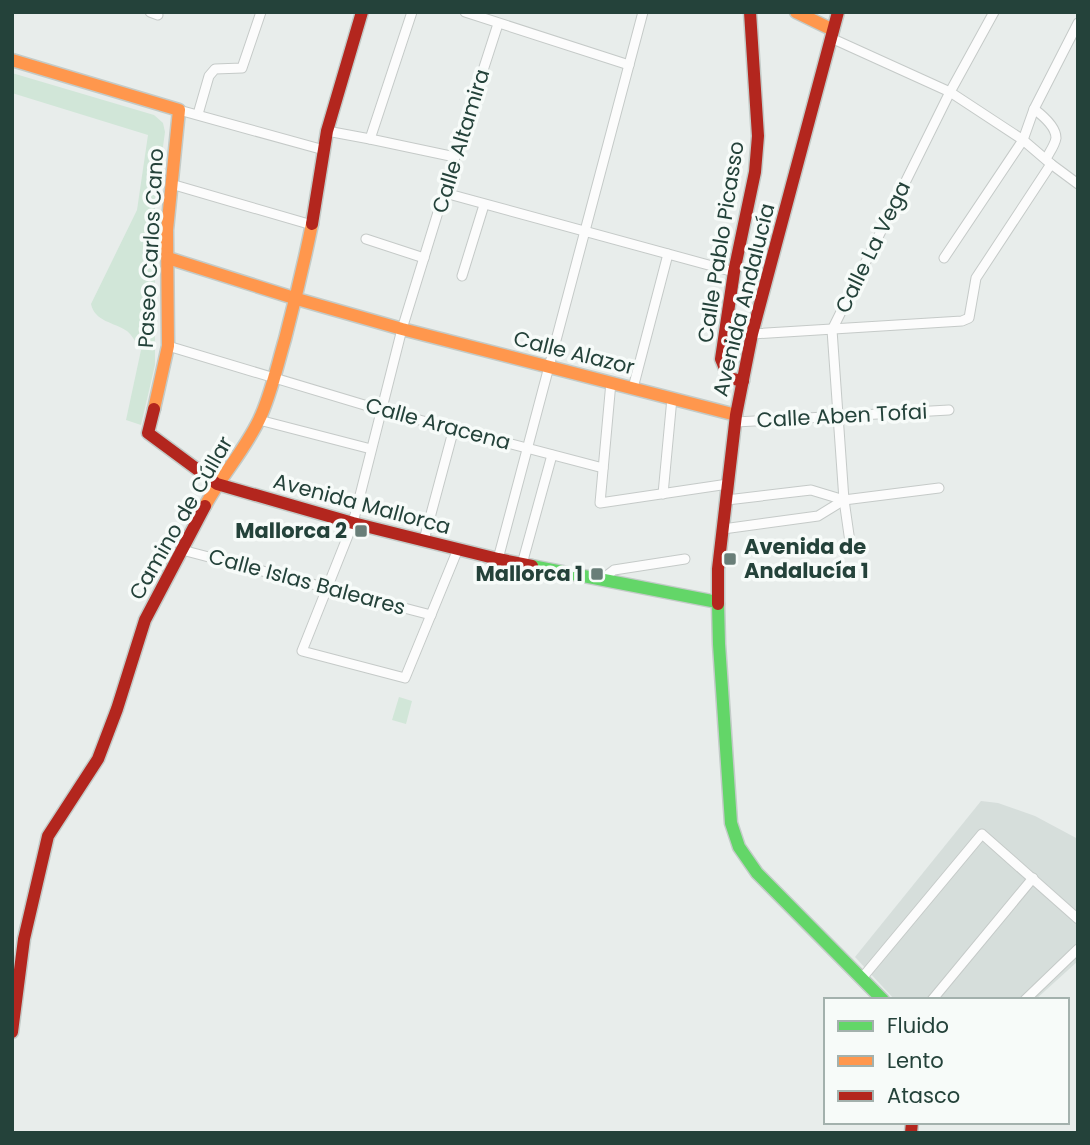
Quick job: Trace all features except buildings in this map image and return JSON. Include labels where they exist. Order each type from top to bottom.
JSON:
[{"type":"street","points":[[198,114],[209,76],[215,69],[242,68],[261,12]]},
{"type":"street","name":"Camino de Cúllar","points":[[12,1032],[24,939],[48,836],[97,760],[117,709],[145,620],[217,484],[259,420],[274,379],[297,299],[327,131],[362,12]]},
{"type":"street","points":[[370,139],[412,12]]},
{"type":"street","points":[[465,12],[629,65]]},
{"type":"street","points":[[498,559],[643,12]]},
{"type":"street","name":"Calle Pablo Picasso","points":[[743,382],[729,378],[721,359],[734,272],[755,172],[758,136],[750,12]]},
{"type":"street","points":[[796,12],[832,34],[950,92],[1023,140],[1078,184]]},
{"type":"street","name":"Avenida Andalucía","points":[[838,12],[752,334],[736,419],[718,569],[719,644],[731,822],[739,847],[757,873],[881,998]]},
{"type":"street","name":"Calle La Vega","points":[[850,542],[844,500],[832,330],[950,92],[994,12]]},
{"type":"street","points":[[944,258],[1023,140],[1034,109],[1078,23]]},
{"type":"street","name":"Calle Altamira","points":[[431,615],[405,678],[302,651],[353,523],[402,329],[498,24]]},
{"type":"street","points":[[12,60],[324,150]]},
{"type":"street","points":[[752,334],[962,321],[969,318],[976,278],[1048,162],[1056,140],[1055,133],[1034,109]]},
{"type":"street","name":"Paseo Carlos Cano","points":[[179,110],[167,230],[167,346],[148,433],[217,484]]},
{"type":"street","points":[[327,131],[455,158]]},
{"type":"street","points":[[171,184],[312,225]]},
{"type":"street","points":[[445,193],[734,272]]},
{"type":"street","points":[[462,276],[484,205]]},
{"type":"street","points":[[366,239],[424,258]]},
{"type":"street","points":[[633,388],[668,254]]},
{"type":"street","name":"Calle Alazor","points":[[168,258],[402,329],[672,398],[736,419]]},
{"type":"street","name":"Calle Aracena","points":[[167,346],[381,410],[603,468]]},
{"type":"street","points":[[611,382],[600,503],[728,484]]},
{"type":"street","points":[[663,494],[672,398]]},
{"type":"street","name":"Calle Aben Tofai","points":[[736,419],[949,410]]},
{"type":"street","points":[[259,420],[371,449]]},
{"type":"street","points":[[424,540],[454,428]]},
{"type":"street","points":[[522,564],[552,454]]},
{"type":"street","name":"Avenida Mallorca","points":[[217,484],[353,523],[498,559],[718,602]]},
{"type":"street","points":[[727,499],[811,490],[844,500],[939,488]]},
{"type":"street","points":[[723,528],[818,516],[844,500]]},
{"type":"street","points":[[431,615],[458,549]]},
{"type":"street","name":"Calle Islas Baleares","points":[[182,550],[431,615]]},
{"type":"street","points":[[601,580],[614,570],[685,559]]},
{"type":"street","points":[[862,978],[982,834],[1078,919]]},
{"type":"street","points":[[934,998],[1034,878]]},
{"type":"street","points":[[1027,998],[1078,950]]},
{"type":"shaded area","points":[[981,801],[998,803],[1035,816],[1078,839],[1078,961],[1037,998],[893,998],[855,957]]},
{"type":"green space","points":[[12,73],[154,115],[163,123],[165,132],[155,205],[155,365],[141,425],[126,420],[141,350],[129,333],[96,315],[91,304],[137,210],[148,135],[12,93]]},
{"type":"green space","points":[[399,697],[412,701],[406,724],[392,720]]},
{"type":"traffic: fast","points":[[532,566],[717,602]]},
{"type":"traffic: fast","points":[[718,604],[731,823],[739,847],[757,873],[881,998]]},
{"type":"traffic: slow","points":[[796,12],[833,30]]},
{"type":"traffic: slow","points":[[12,60],[179,110],[167,230],[168,346],[154,409]]},
{"type":"traffic: slow","points":[[205,506],[253,431],[267,401],[289,325],[312,224]]},
{"type":"traffic: slow","points":[[168,258],[402,329],[736,415]]},
{"type":"traffic: jam","points":[[312,224],[327,131],[362,12]]},
{"type":"traffic: jam","points":[[743,381],[729,378],[721,359],[734,272],[755,172],[758,136],[750,12]]},
{"type":"traffic: jam","points":[[718,604],[718,569],[736,415],[752,334],[838,12]]},
{"type":"traffic: jam","points":[[154,409],[148,433],[217,484],[353,523],[532,566]]},
{"type":"traffic: jam","points":[[12,1032],[24,939],[48,836],[98,759],[145,620],[205,506]]},
{"type":"traffic: jam","points":[[911,1133],[912,1124]]},
{"type":"place","name":"Mallorca 2","points":[[361,531]]},
{"type":"place","name":"Avenida de Andalucía 1","points":[[730,559]]},
{"type":"place","name":"Mallorca 1","points":[[597,574]]}]
